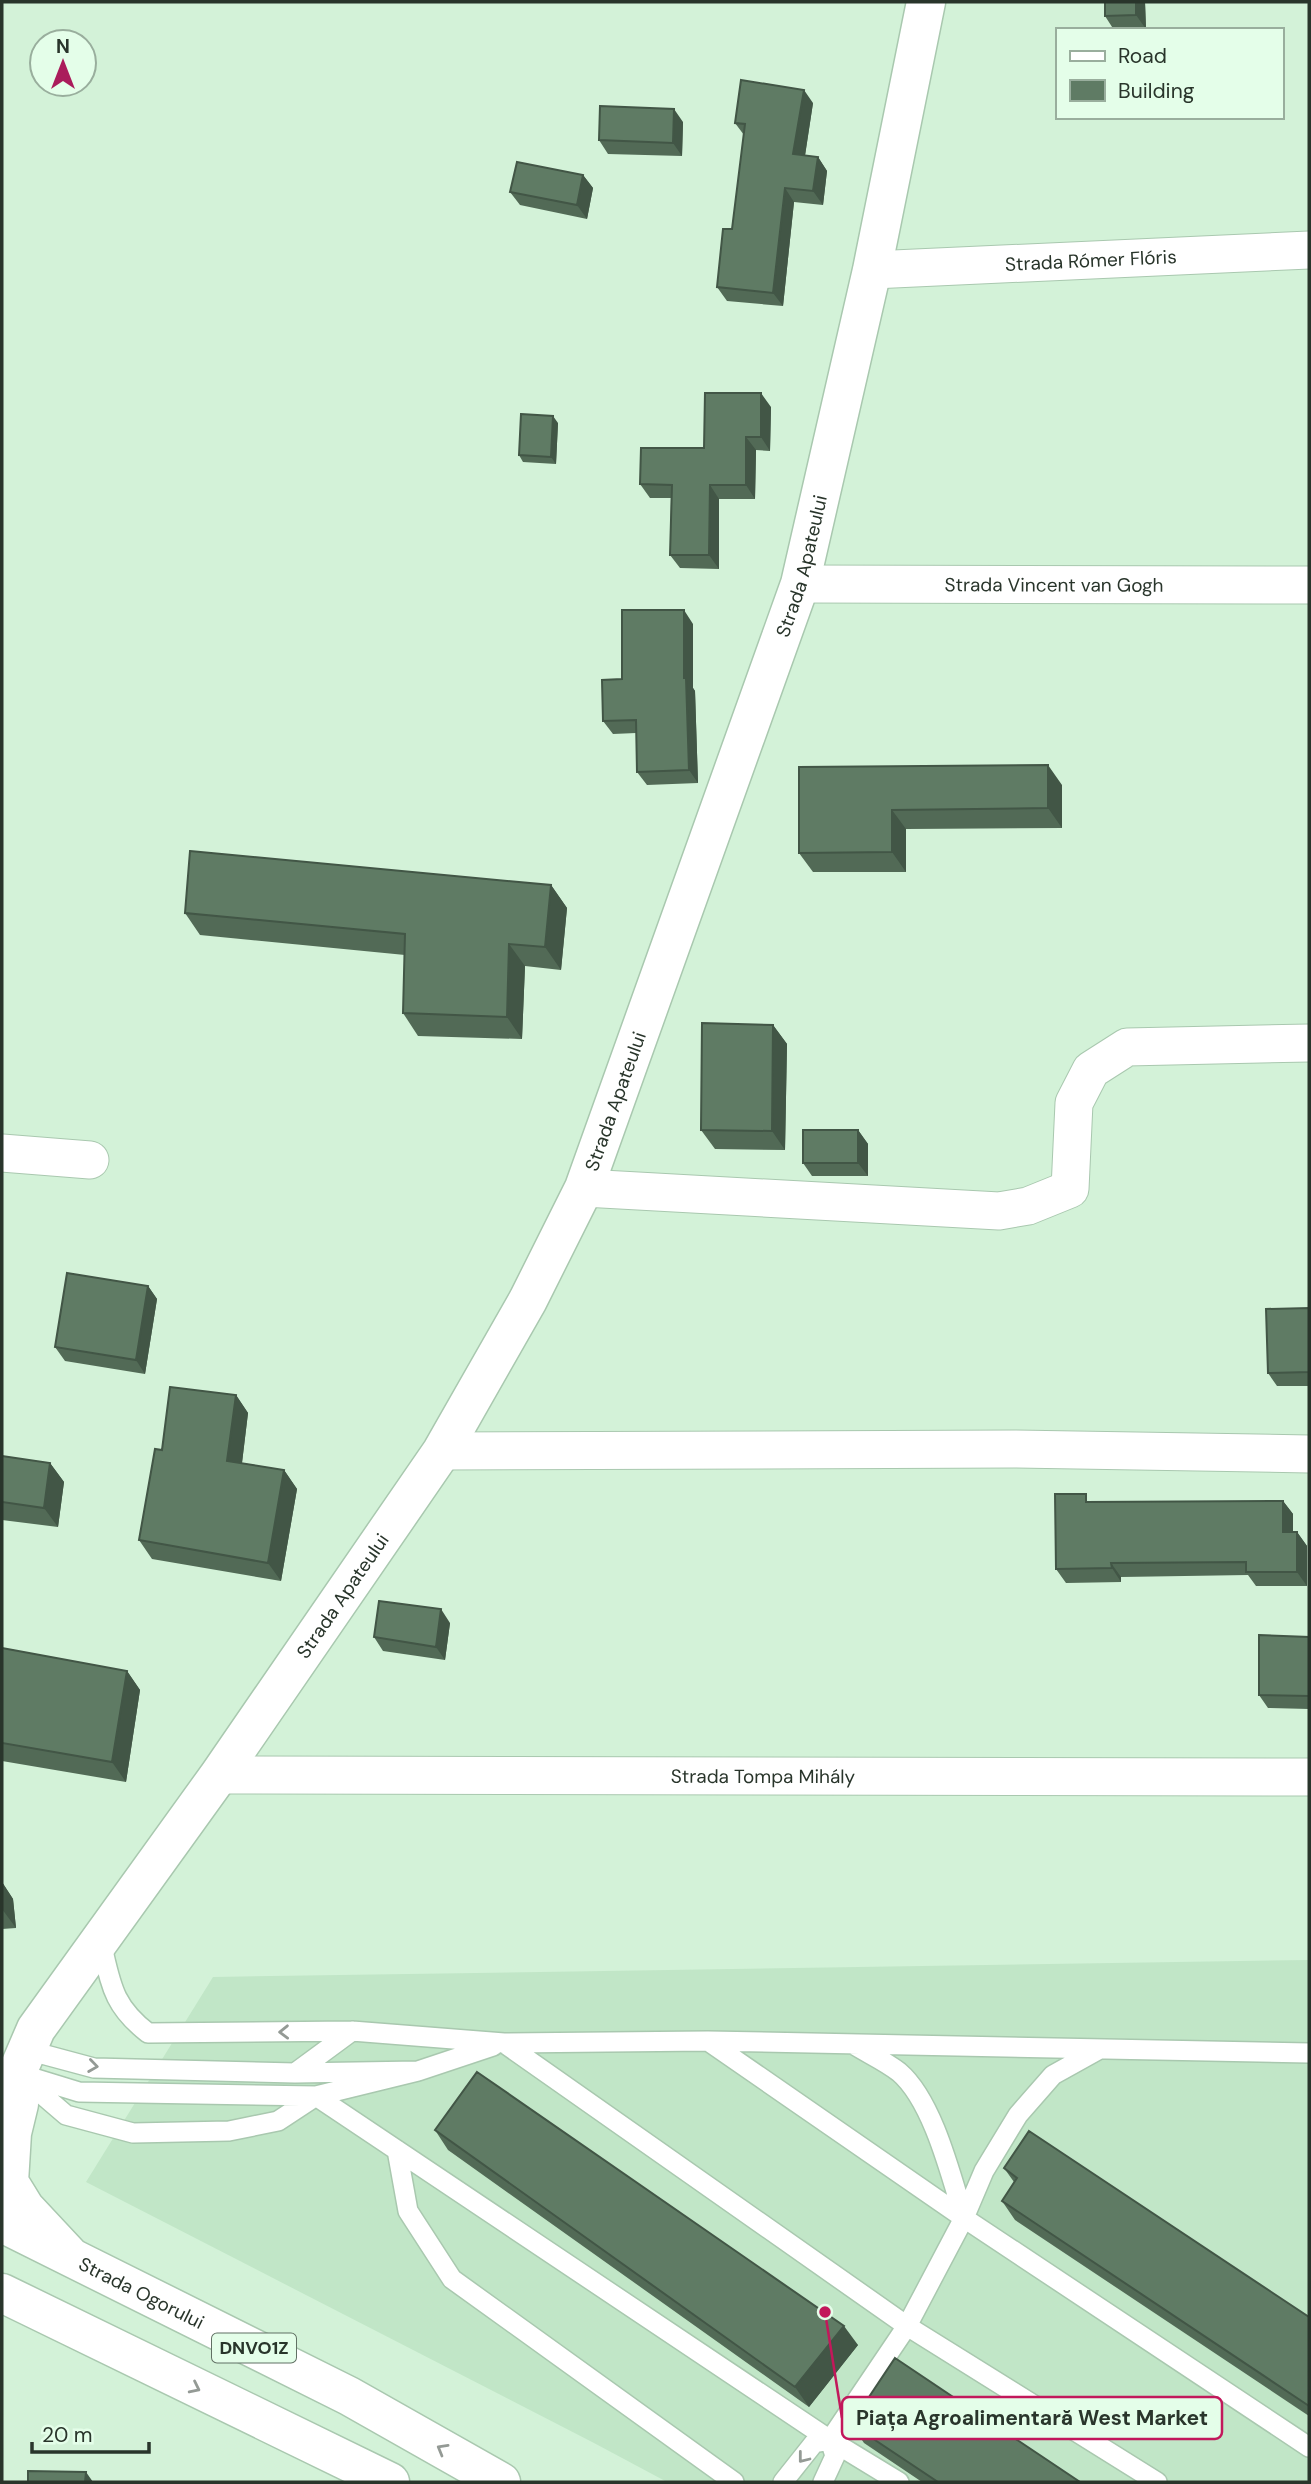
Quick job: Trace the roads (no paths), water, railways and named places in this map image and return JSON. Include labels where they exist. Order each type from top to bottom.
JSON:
[{"type":"main road","name":"Strada Apateului","points":[[68,2254],[25,2208],[9,2182],[12,2133],[19,2104],[15,2067],[36,2029],[101,1942],[442,1451],[528,1300],[584,1188],[800,584],[872,270],[926,2]]},
{"type":"main road","name":"Strada Ogorului","points":[[2,2223],[349,2396],[501,2482]]},
{"type":"main road","points":[[2,2293],[390,2482]]},
{"type":"main road","points":[[2,2312],[145,2364]]},
{"type":"street","name":"Strada Rómer Flóris","points":[[872,270],[1309,250]]},
{"type":"street","name":"Strada Vincent van Gogh","points":[[800,584],[1309,585]]},
{"type":"street","points":[[584,1188],[999,1211],[1028,1206],[1070,1189],[1074,1103],[1091,1070],[1127,1047],[1309,1043]]},
{"type":"street","points":[[2,1153],[90,1160]]},
{"type":"street","points":[[442,1451],[1016,1449],[1309,1454]]},
{"type":"street","name":"Strada Tompa Mihály","points":[[219,1774],[1309,1777]]},
{"type":"lane","points":[[101,1942],[116,1999],[130,2020],[148,2033],[352,2031],[504,2043],[708,2041],[1309,2053]]},
{"type":"lane","points":[[295,2073],[352,2031]]},
{"type":"lane","points":[[708,2041],[964,2218],[1309,2447]]},
{"type":"lane","points":[[15,2067],[79,2092],[316,2096],[418,2071],[504,2043]]},
{"type":"lane","points":[[504,2043],[907,2326],[1157,2482]]},
{"type":"lane","points":[[852,2044],[899,2073],[913,2090],[936,2130],[964,2218]]},
{"type":"lane","points":[[783,2482],[814,2443],[830,2440],[907,2326],[964,2218],[984,2171],[1018,2115],[1054,2075],[1099,2049]]},
{"type":"lane","points":[[15,2067],[295,2073],[418,2071]]},
{"type":"lane","points":[[15,2067],[66,2115],[133,2133],[229,2131],[278,2121],[316,2096]]},
{"type":"lane","points":[[316,2096],[830,2440],[899,2482]]},
{"type":"lane","points":[[397,2150],[408,2211],[452,2278],[734,2482]]},
{"type":"lane","points":[[822,2482],[835,2456],[830,2440]]},
{"type":"place","name":"Piața Agroalimentară West Market","points":[[825,2312]]}]
